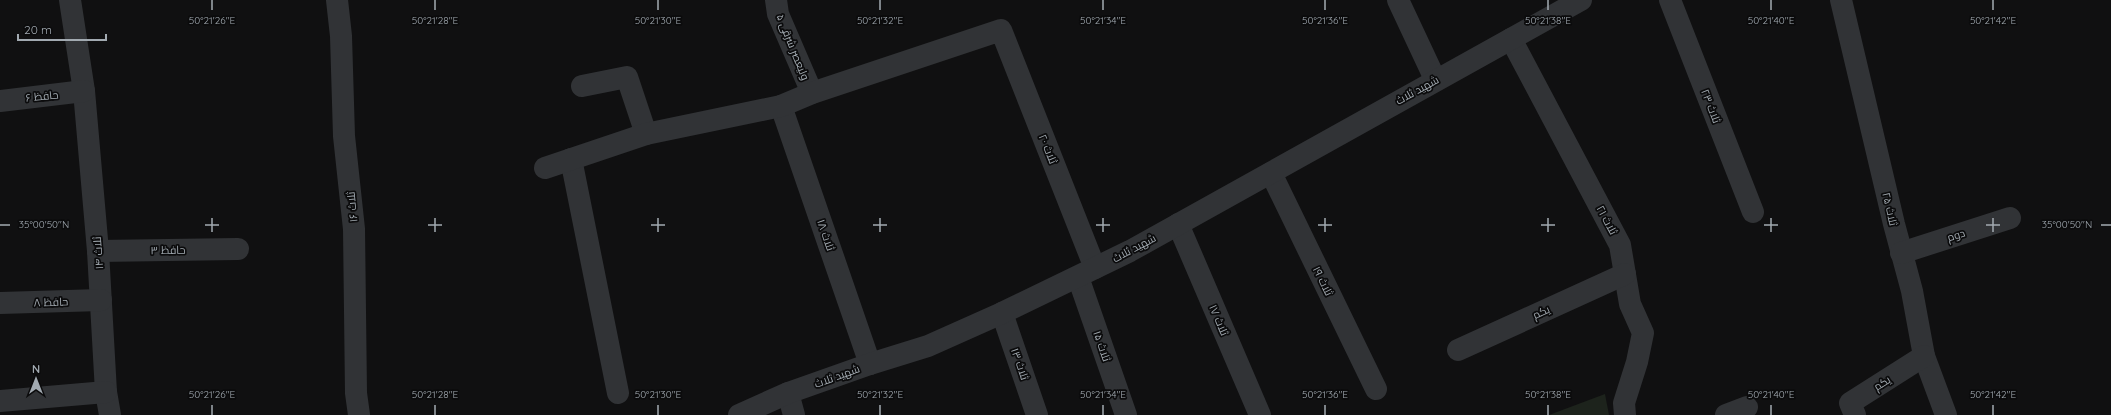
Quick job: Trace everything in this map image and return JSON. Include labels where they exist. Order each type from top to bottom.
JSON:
[{"type":"street","name":"ثلاث ۱۴","points":[[70,0],[84,92],[98,251],[106,392],[110,415]]},
{"type":"street","name":"ثلاث ۱۶","points":[[337,0],[341,36],[344,136],[354,229],[356,394],[359,415]]},
{"type":"street","name":"ولیعصر شرقی ۵","points":[[776,0],[778,14],[812,93]]},
{"type":"street","points":[[1398,0],[1435,79]]},
{"type":"street","name":"شهید ثلاث","points":[[739,415],[788,394],[870,364],[928,346],[1002,313],[1087,272],[1178,224],[1435,79],[1581,0]]},
{"type":"street","name":"ثلاث ۲۳","points":[[1670,0],[1753,212]]},
{"type":"street","name":"ثلاث ۲۵","points":[[1841,0],[1901,253],[1912,291],[1924,356],[1946,415]]},
{"type":"street","name":"ثلاث ۲۰","points":[[812,93],[1001,30],[1087,272]]},
{"type":"street","name":"ثلاث ۲۱","points":[[1511,39],[1620,245],[1630,304],[1643,333],[1637,362],[1624,403],[1625,415]]},
{"type":"street","points":[[582,86],[626,77],[646,134]]},
{"type":"street","name":"حافظ ۶","points":[[0,101],[84,92]]},
{"type":"street","points":[[545,168],[646,134],[781,106],[812,93]]},
{"type":"street","name":"ثلاث ۱۸","points":[[781,106],[870,364]]},
{"type":"street","points":[[571,159],[618,394]]},
{"type":"street","name":"ثلاث ۱۹","points":[[1270,173],[1376,389]]},
{"type":"street","name":"دوم","points":[[1901,253],[2010,218]]},
{"type":"street","name":"ثلاث ۱۷","points":[[1178,224],[1260,415]]},
{"type":"street","name":"حافظ ۳","points":[[98,251],[238,249]]},
{"type":"street","name":"ثلاث ۱۵","points":[[1087,272],[1126,415]]},
{"type":"street","name":"یکم","points":[[1458,350],[1625,274]]},
{"type":"street","name":"حافظ ۸","points":[[0,303],[101,300]]},
{"type":"street","name":"ثلاث ۱۳","points":[[1002,313],[1037,415]]},
{"type":"street","name":"یکم","points":[[1855,415],[1850,403],[1924,356]]},
{"type":"street","points":[[0,401],[106,392]]},
{"type":"street","points":[[788,394],[794,415]]},
{"type":"street","points":[[1726,415],[1747,407]]},
{"type":"shaded area","points":[[1605,394],[1609,415],[1549,415]]}]
